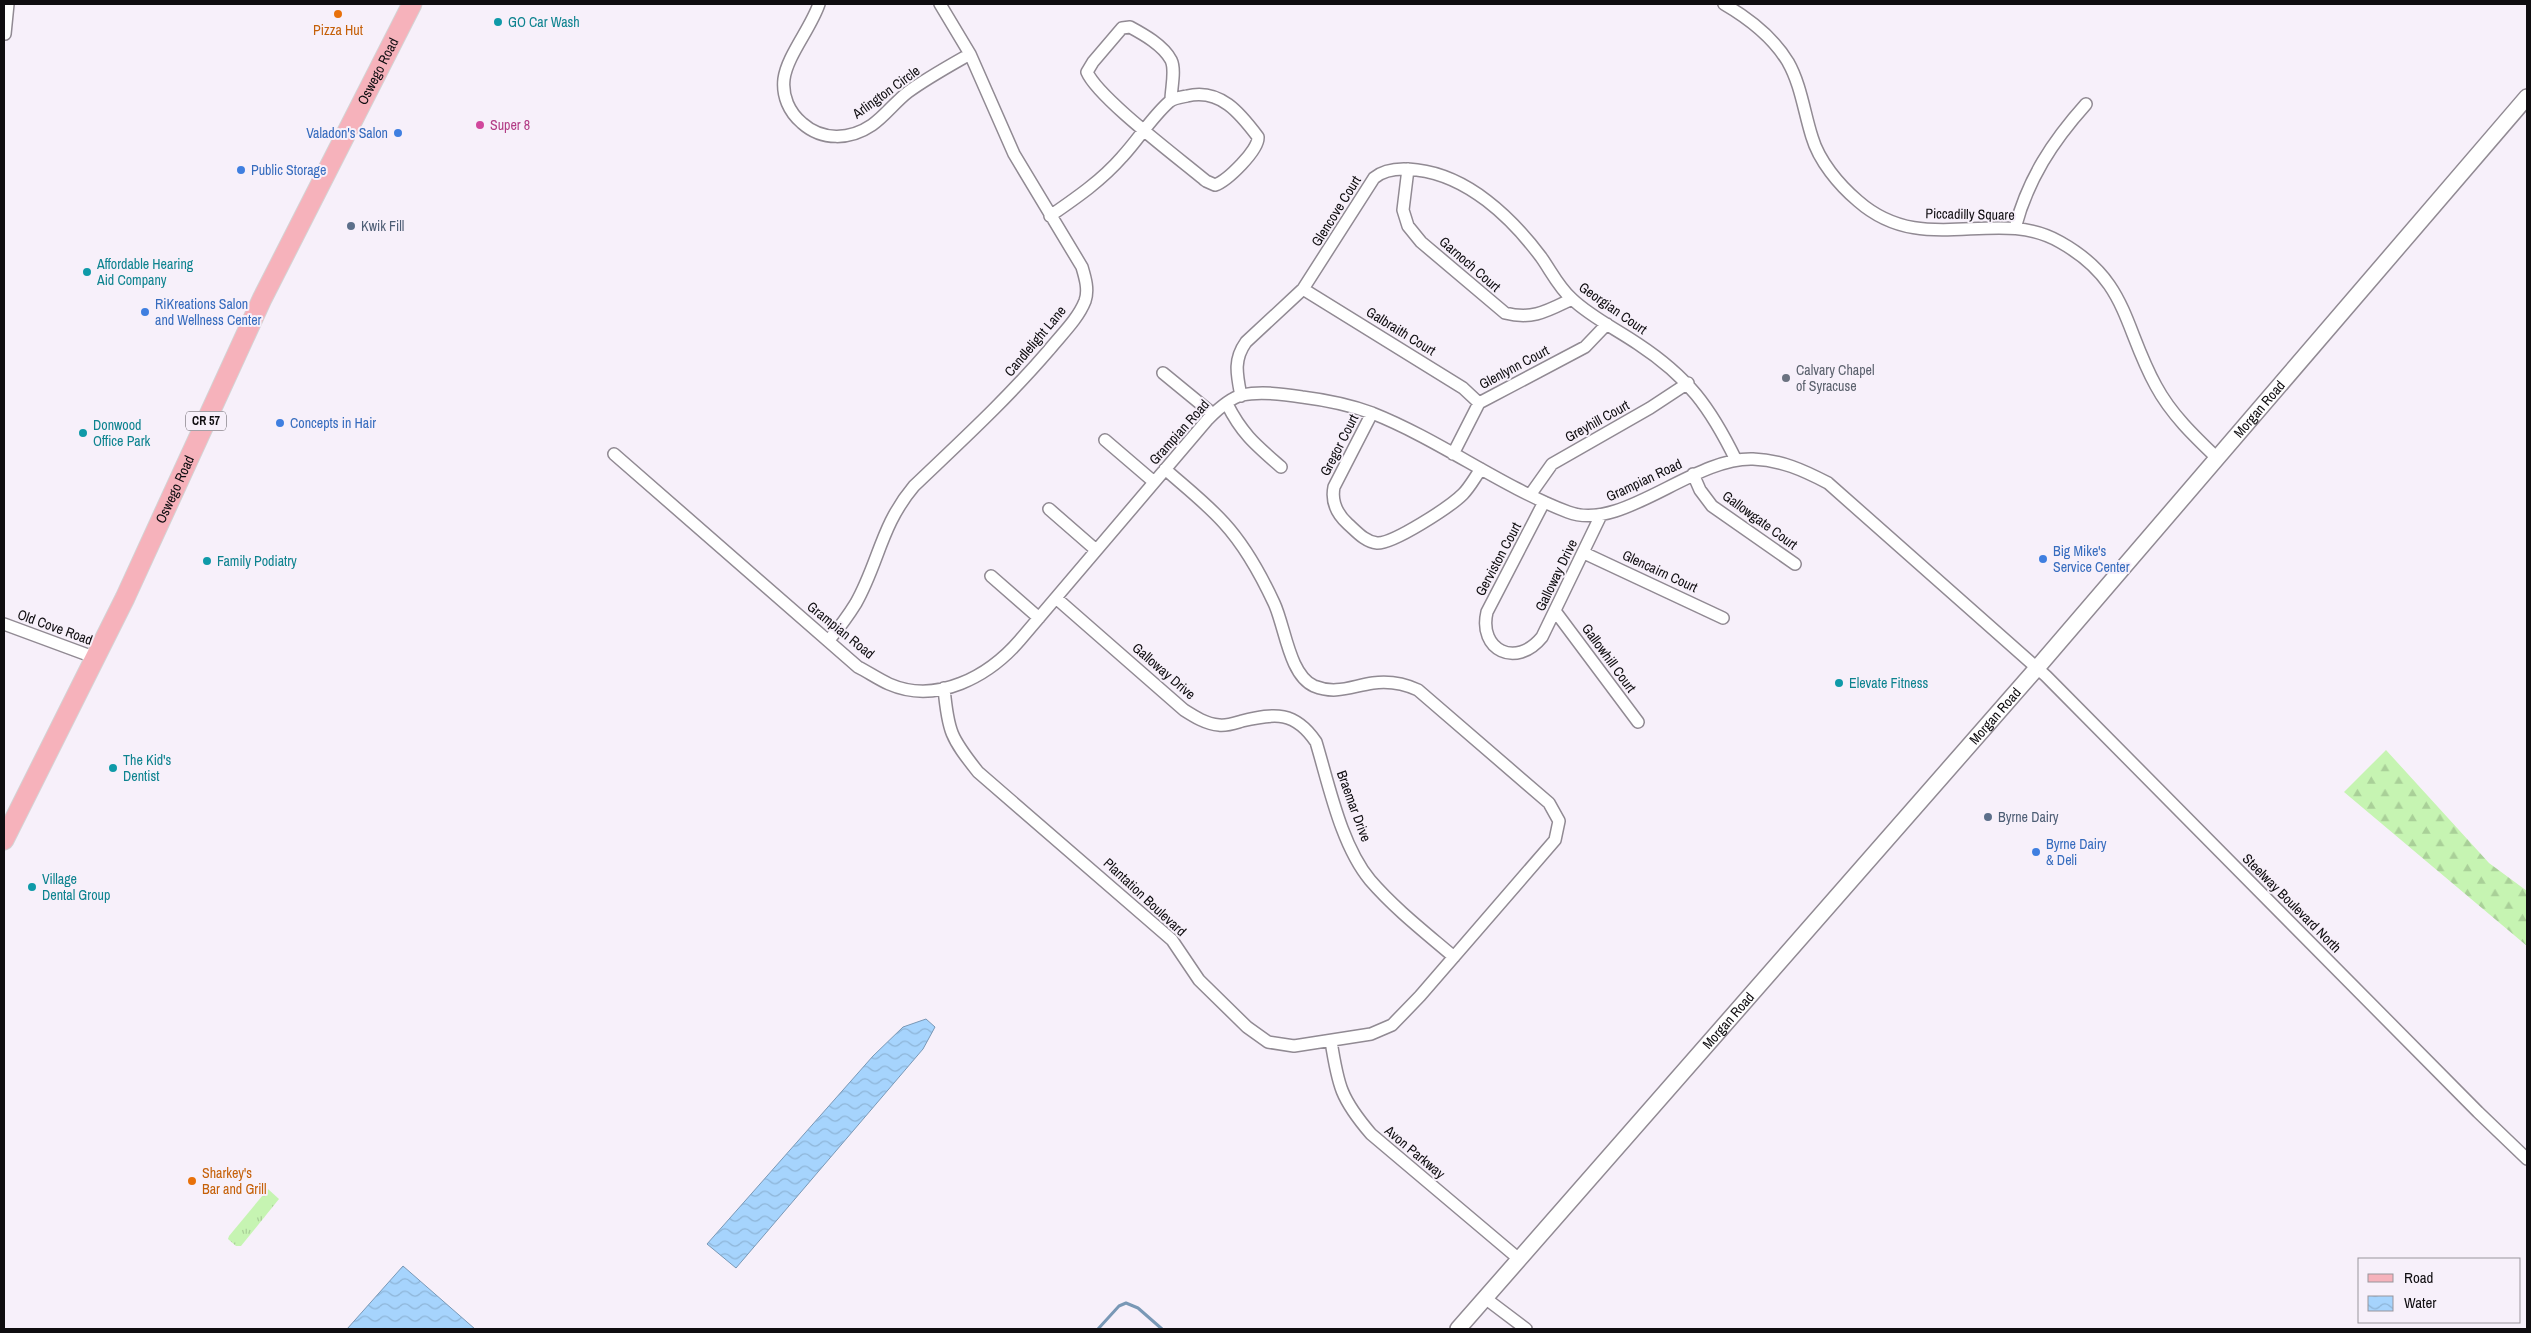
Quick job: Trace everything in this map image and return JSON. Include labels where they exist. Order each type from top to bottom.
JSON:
[{"type":"main road","name":"Oswego Road","points":[[4,840],[96,658],[262,299],[412,4]]},
{"type":"street","points":[[5,34],[8,4]]},
{"type":"street","name":"Arlington Circle","points":[[819,4],[814,19],[788,67],[784,80],[785,98],[796,118],[808,129],[824,135],[846,137],[872,125],[908,92],[970,54]]},
{"type":"street","name":"Piccadilly Square","points":[[1724,4],[1756,25],[1787,60],[1797,80],[1813,140],[1838,181],[1859,202],[1902,226],[1944,231],[2014,228],[2034,231],[2059,241],[2091,263],[2120,299],[2138,350],[2167,404],[2192,434],[2217,458]]},
{"type":"street","name":"Candlelight Lane","points":[[829,640],[857,601],[888,523],[903,498],[989,416],[1027,375],[1075,319],[1085,301],[1086,279],[1082,267],[1014,154],[970,54],[944,5]]},
{"type":"street","points":[[1050,216],[1095,184],[1145,130],[1171,100],[1203,93],[1226,102],[1243,117],[1258,137],[1255,148],[1223,182],[1215,185],[1206,181],[1145,130],[1102,92],[1091,81],[1087,72],[1093,62],[1122,28],[1130,27],[1149,38],[1171,60],[1171,100]]},
{"type":"street","name":"Morgan Road","points":[[1458,1329],[2037,668],[2527,98]]},
{"type":"street","points":[[2014,228],[2021,205],[2044,156],[2062,130],[2086,104]]},
{"type":"street","name":"Glencove Court","points":[[1241,396],[1236,373],[1237,360],[1246,342],[1304,290],[1374,178],[1381,172],[1408,169]]},
{"type":"street","name":"Georgian Court","points":[[1408,169],[1434,172],[1456,182],[1501,213],[1525,236],[1572,299],[1668,365],[1688,383],[1720,428],[1736,460]]},
{"type":"street","name":"Garnoch Court","points":[[1408,169],[1403,210],[1408,226],[1421,242],[1505,313],[1521,317],[1538,315],[1572,299]]},
{"type":"street","name":"Galbraith Court","points":[[1304,290],[1463,388],[1479,403]]},
{"type":"street","name":"Glenlynn Court","points":[[1453,454],[1479,403],[1585,347],[1607,324]]},
{"type":"street","points":[[1163,373],[1213,414]]},
{"type":"street","name":"Greyhill Court","points":[[1530,495],[1552,464],[1650,408],[1688,383]]},
{"type":"street","name":"Grampian Road","points":[[614,454],[858,666],[890,684],[914,690],[944,688],[976,678],[993,667],[1039,618],[1213,414],[1241,396],[1289,394],[1322,400],[1372,413],[1544,502],[1570,513],[1588,516],[1617,511],[1693,474],[1736,460],[1752,459],[1792,465],[1828,483],[2037,668]]},
{"type":"street","points":[[1226,404],[1239,427],[1253,443],[1281,467]]},
{"type":"street","name":"Gregor Court","points":[[1372,413],[1334,487],[1332,498],[1334,505],[1345,521],[1367,540],[1374,543],[1392,541],[1453,503],[1464,493],[1481,469]]},
{"type":"street","points":[[1105,440],[1154,482]]},
{"type":"street","name":"Plantation Boulevard","points":[[944,688],[950,730],[956,744],[978,772],[1172,940],[1205,987],[1260,1038],[1280,1045],[1294,1046],[1371,1034],[1392,1025],[1540,860],[1558,834],[1558,816],[1550,803],[1418,690],[1389,683],[1374,683],[1342,691],[1314,686],[1302,678],[1297,670],[1275,604],[1246,551],[1223,522],[1165,469]]},
{"type":"street","name":"Gallowgate Court","points":[[1693,474],[1700,490],[1712,506],[1795,564]]},
{"type":"street","name":"Gerviston Court","points":[[1534,646],[1526,652],[1506,654],[1489,638],[1485,619],[1544,502]]},
{"type":"street","points":[[1048,509],[1096,550]]},
{"type":"street","name":"Galloway Drive","points":[[1534,646],[1555,611],[1601,515]]},
{"type":"street","name":"Glencairn Court","points":[[1584,553],[1723,618]]},
{"type":"street","points":[[991,576],[1039,618]]},
{"type":"street","name":"Galloway Drive","points":[[1056,598],[1184,710],[1199,719],[1220,725],[1229,725],[1270,714],[1297,723]]},
{"type":"street","name":"Gallowhill Court","points":[[1555,611],[1638,722]]},
{"type":"street","name":"Old Cove Road","points":[[4,624],[96,658]]},
{"type":"street","name":"Steelway Boulevard North","points":[[2037,668],[2527,1159]]},
{"type":"street","name":"Braemar Drive","points":[[1297,723],[1308,731],[1316,742],[1345,831],[1369,879],[1405,916],[1454,957]]},
{"type":"street","name":"Avon Parkway","points":[[1331,1041],[1336,1074],[1344,1099],[1350,1110],[1371,1134],[1518,1259]]},
{"type":"street","points":[[1485,1298],[1526,1329]]},
{"type":"green space","points":[[2386,750],[2489,863],[2527,891],[2527,946],[2344,792]]},
{"type":"green space","points":[[268,1189],[279,1199],[241,1246],[236,1246],[228,1239],[229,1236]]},
{"type":"water","points":[[926,1019],[935,1027],[923,1049],[736,1268],[707,1244],[873,1056],[903,1027]]},
{"type":"water","points":[[403,1266],[475,1329],[347,1329]]},
{"type":"waterway","points":[[1098,1329],[1119,1306],[1126,1303],[1138,1308],[1162,1329]]},
{"type":"place","name":"Pizza Hut","points":[[338,14]]},
{"type":"place","name":"GO Car Wash","points":[[498,22]]},
{"type":"place","name":"Super 8","points":[[480,125]]},
{"type":"place","name":"Valadon's Salon","points":[[398,133]]},
{"type":"place","name":"Public Storage","points":[[241,170]]},
{"type":"place","name":"Kwik Fill","points":[[351,226]]},
{"type":"place","name":"Affordable Hearing Aid Company","points":[[87,272]]},
{"type":"place","name":"RiKreations Salon and Wellness Center","points":[[145,312]]},
{"type":"place","name":"Calvary Chapel of Syracuse","points":[[1786,378]]},
{"type":"place","name":"Concepts in Hair","points":[[280,423]]},
{"type":"place","name":"Donwood Office Park","points":[[83,433]]},
{"type":"place","name":"Big Mike's Service Center","points":[[2043,559]]},
{"type":"place","name":"Family Podiatry","points":[[207,561]]},
{"type":"place","name":"Elevate Fitness","points":[[1839,683]]},
{"type":"place","name":"The Kid's Dentist","points":[[113,768]]},
{"type":"place","name":"Byrne Dairy","points":[[1988,817]]},
{"type":"place","name":"Byrne Dairy & Deli","points":[[2036,852]]},
{"type":"place","name":"Village Dental Group","points":[[32,887]]},
{"type":"place","name":"Sharkey's Bar and Grill","points":[[192,1181]]}]
